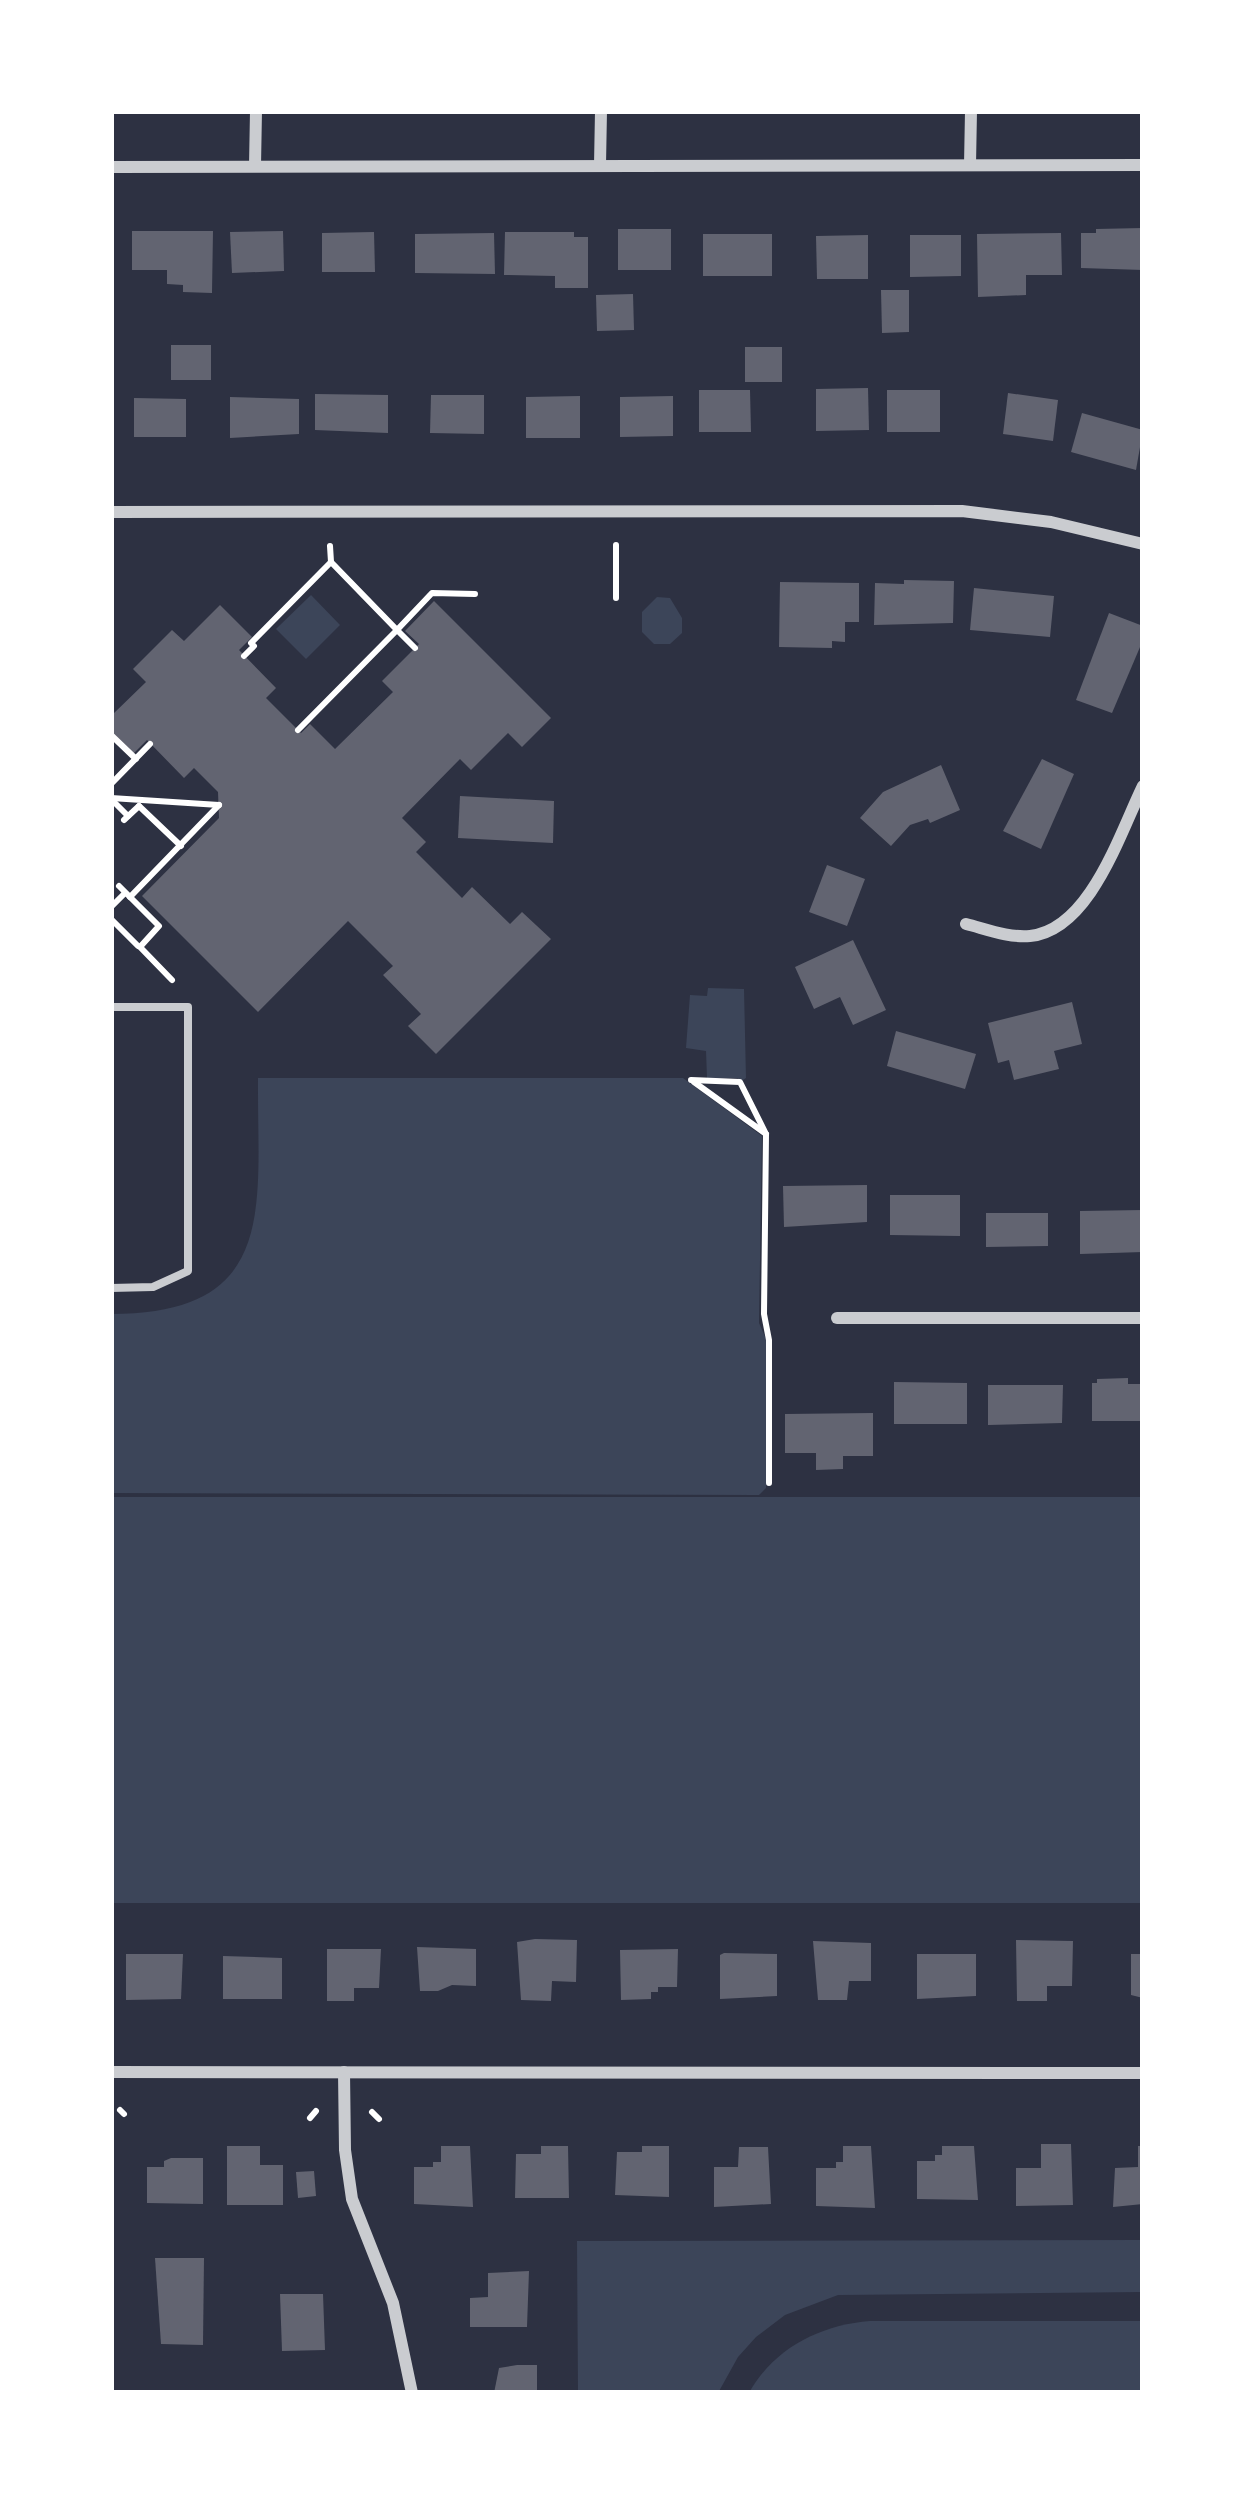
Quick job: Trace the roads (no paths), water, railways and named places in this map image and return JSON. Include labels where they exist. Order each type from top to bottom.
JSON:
[{"type":"street","points":[[255,166],[256,111]]},
{"type":"street","points":[[600,165],[601,111]]},
{"type":"street","points":[[970,111],[970,165]]},
{"type":"street","points":[[111,166],[1143,165]]},
{"type":"street","points":[[111,512],[945,510],[1051,522],[1143,544]]},
{"type":"street","points":[[966,924],[1029,936],[1058,927],[1093,889],[1143,786]]},
{"type":"street","points":[[837,1318],[1143,1318]]},
{"type":"street","points":[[111,2072],[1143,2073]]},
{"type":"street","points":[[344,2072],[345,2150],[352,2199],[393,2302],[412,2393]]},
{"type":"lane","points":[[111,1007],[188,1007],[188,1271],[153,1287],[111,1288]]}]
